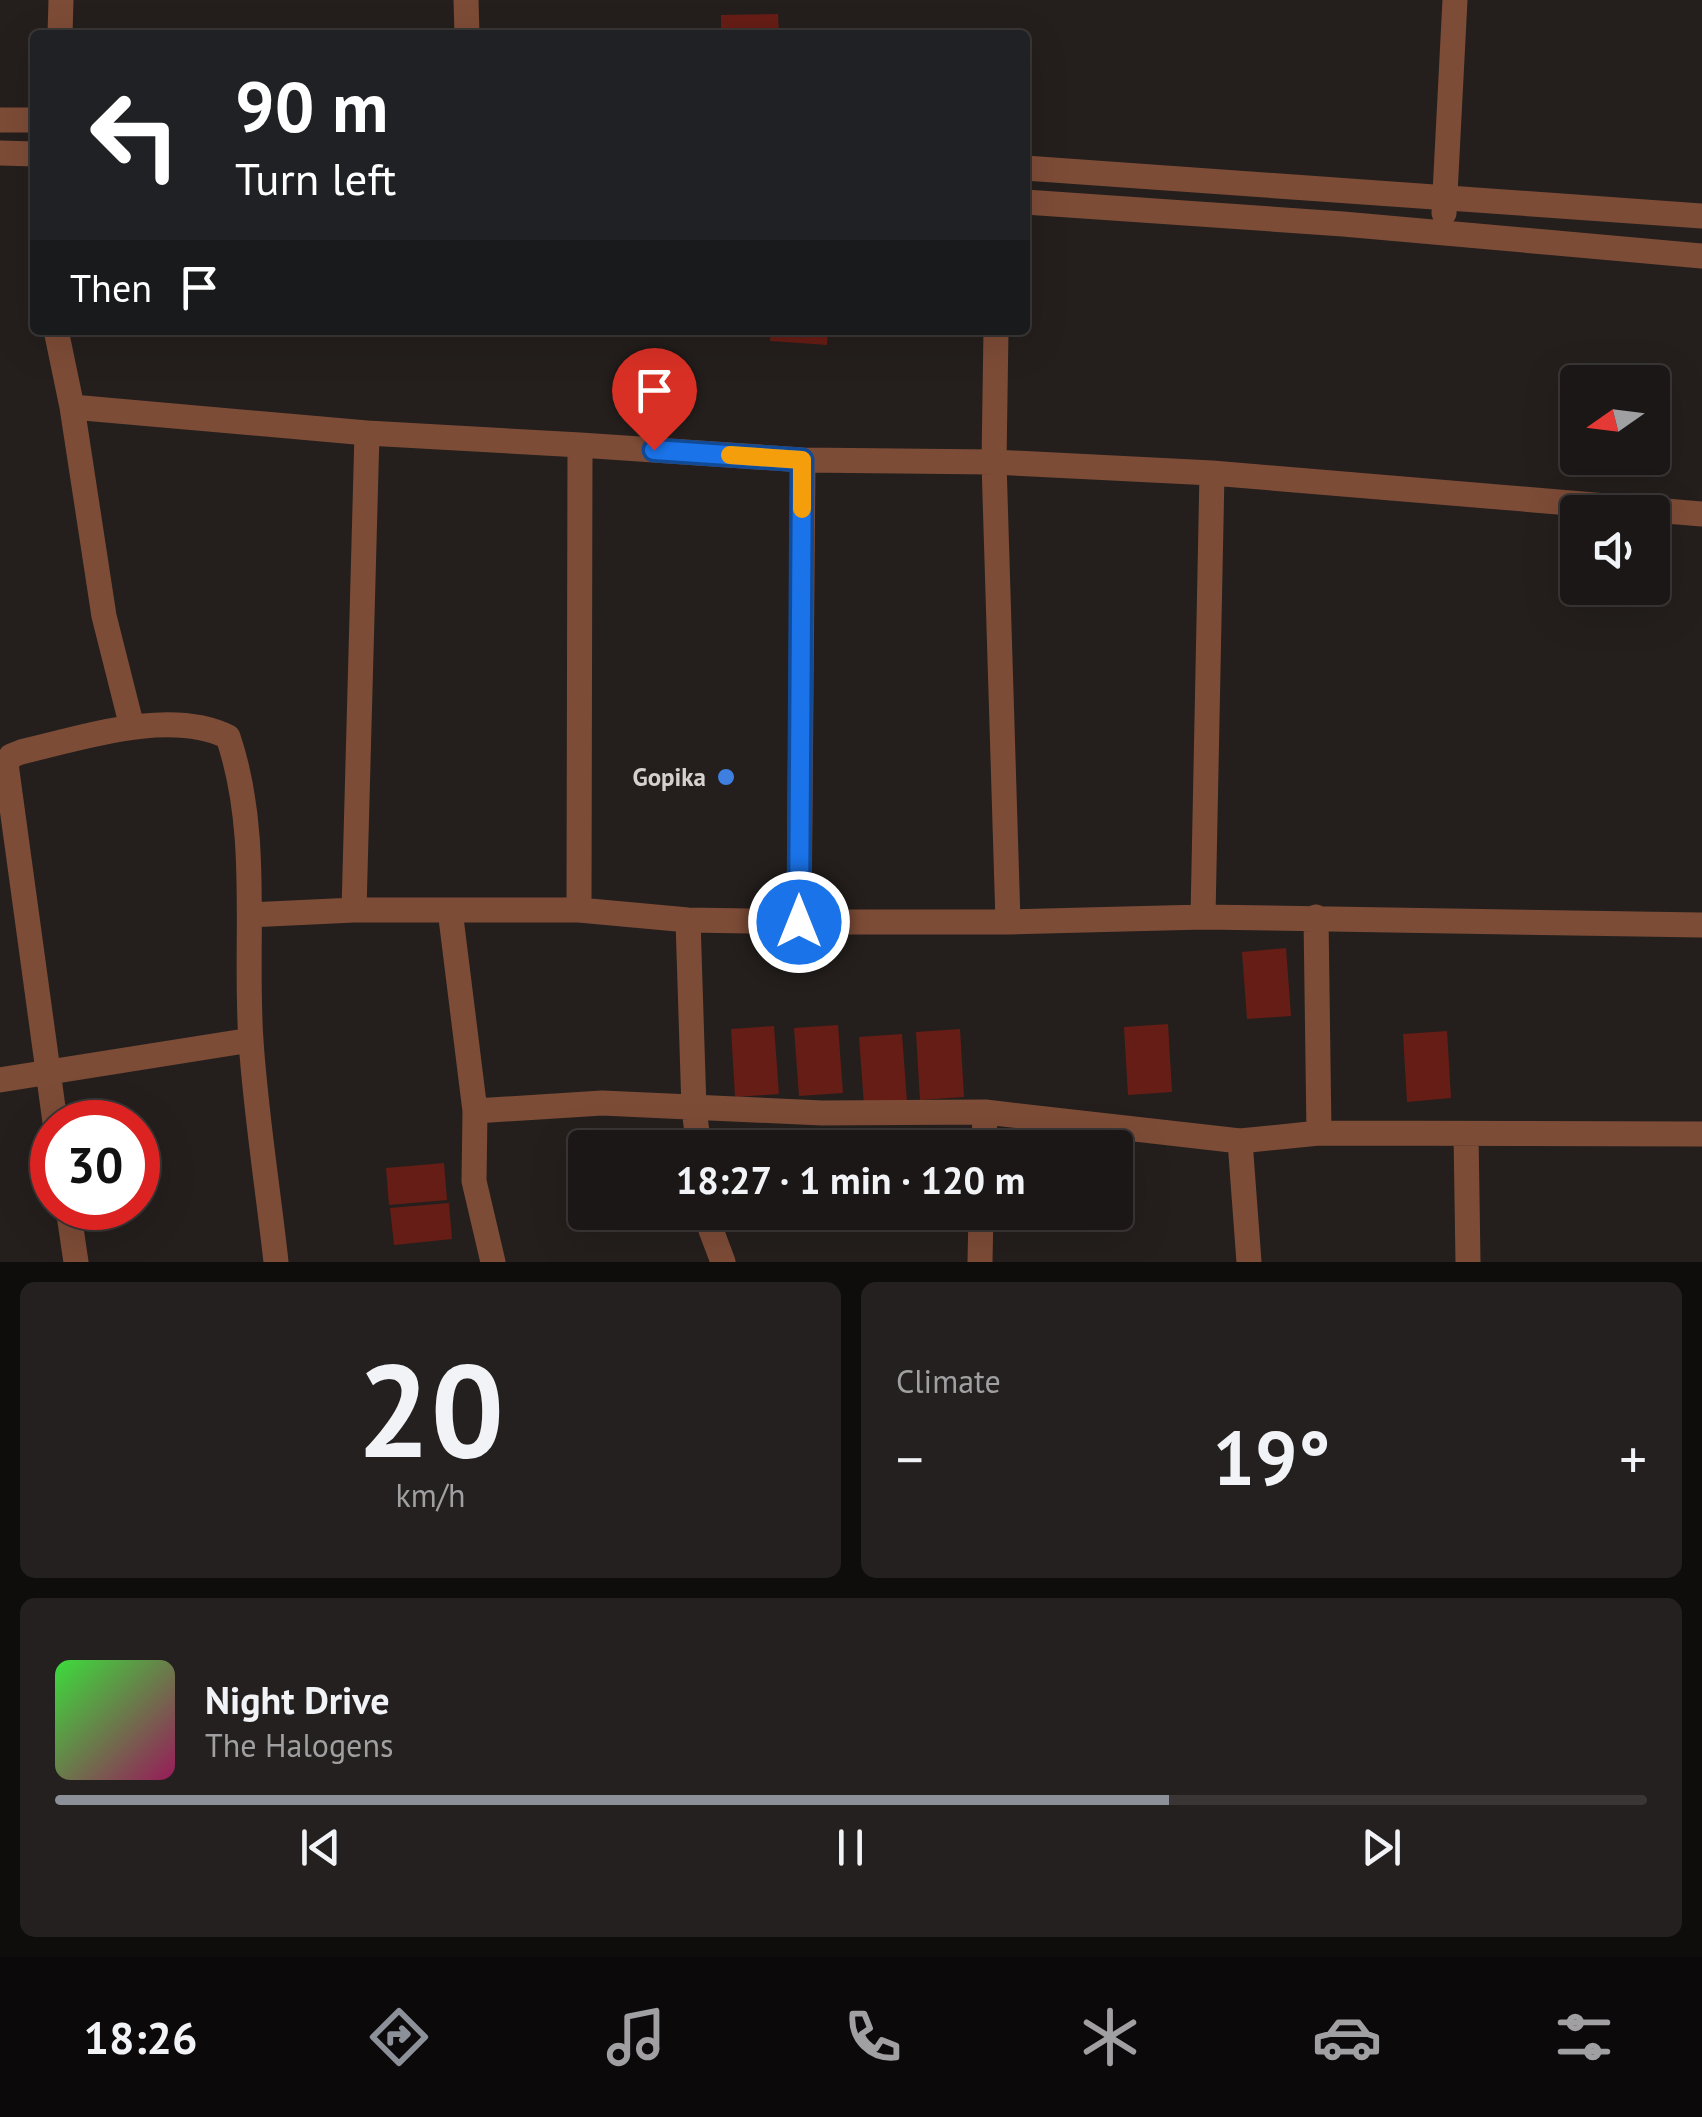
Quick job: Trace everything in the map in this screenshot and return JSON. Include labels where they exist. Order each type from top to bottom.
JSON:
[{"type":"street","points":[[60,30],[61,0]]},
{"type":"street","points":[[466,0],[467,30]]},
{"type":"street","points":[[1442,232],[1455,0]]},
{"type":"street","points":[[0,120],[30,120]]},
{"type":"street","points":[[0,154],[30,154]]},
{"type":"street","points":[[1030,168],[1702,216]]},
{"type":"street","points":[[1030,202],[1442,232],[1702,256]]},
{"type":"street","points":[[57,335],[104,616],[132,727]]},
{"type":"street","points":[[996,335],[994,462],[1008,922]]},
{"type":"street","points":[[72,407],[367,433],[802,460],[994,462],[1212,472],[1702,514]]},
{"type":"street","points":[[354,910],[367,433]]},
{"type":"street","points":[[579,910],[580,445]]},
{"type":"street","points":[[799,922],[802,460]]},
{"type":"street","points":[[1203,916],[1212,472]]},
{"type":"street","points":[[51,1100],[10,875],[6,764],[11,756],[132,727],[208,727],[228,737],[236,760],[250,915],[251,1040],[276,1262]]},
{"type":"street","points":[[250,915],[354,910],[579,910],[688,920],[799,922],[1008,922],[1203,916],[1702,925]]},
{"type":"street","points":[[450,910],[475,1111],[474,1181],[494,1262]]},
{"type":"street","points":[[1316,917],[1319,1132]]},
{"type":"street","points":[[688,920],[697,1130]]},
{"type":"street","points":[[0,1080],[251,1040]]},
{"type":"street","points":[[475,1111],[602,1103],[822,1114],[986,1112],[1240,1140],[1319,1132],[1702,1134]]},
{"type":"street","points":[[985,1130],[986,1112]]},
{"type":"street","points":[[1466,1134],[1468,1262]]},
{"type":"street","points":[[1240,1140],[1249,1262]]},
{"type":"street","points":[[71,1230],[76,1262]]},
{"type":"street","points":[[711,1230],[723,1262]]},
{"type":"street","points":[[980,1262],[981,1230]]},
{"type":"building","points":[[778,14],[779,30],[721,30],[721,15]]},
{"type":"building","points":[[771,335],[828,335],[827,345],[770,341]]},
{"type":"building","points":[[1286,948],[1291,1016],[1247,1019],[1242,952]]},
{"type":"building","points":[[1168,1024],[1172,1092],[1128,1095],[1124,1027]]},
{"type":"building","points":[[838,1025],[843,1093],[799,1096],[794,1028]]},
{"type":"building","points":[[774,1026],[779,1094],[735,1097],[731,1029]]},
{"type":"building","points":[[960,1029],[964,1097],[920,1100],[916,1032]]},
{"type":"building","points":[[1447,1031],[1451,1098],[1407,1102],[1403,1034]]},
{"type":"building","points":[[902,1034],[907,1102],[864,1105],[859,1037]]},
{"type":"building","points":[[444,1163],[447,1200],[389,1205],[386,1168]]},
{"type":"building","points":[[449,1203],[452,1239],[394,1245],[390,1208]]},
{"type":"slow traffic","points":[[730,455],[802,460],[802,509]]},
{"type":"place","name":"Gopika","points":[[726,777]]},
{"type":"route","points":[[654,450],[802,460],[799,922]]}]
